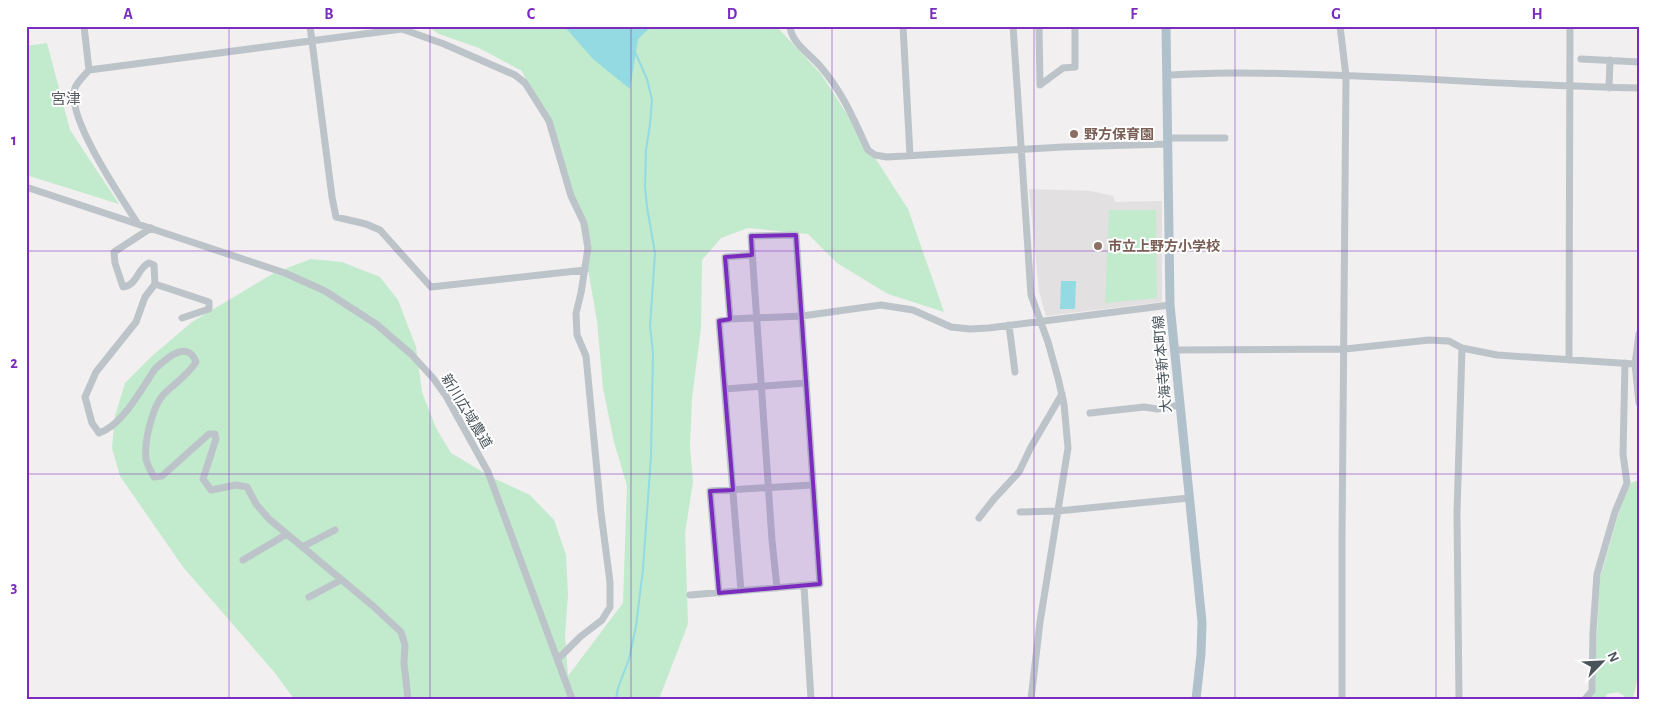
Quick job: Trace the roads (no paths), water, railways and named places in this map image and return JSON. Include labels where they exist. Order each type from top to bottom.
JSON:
[{"type":"main road","name":"大海寺新本町線","points":[[1166,26],[1170,305],[1202,622],[1196,699]]},
{"type":"street","points":[[310,26],[336,217],[366,224],[380,230],[431,287],[585,270]]},
{"type":"street","points":[[790,26],[790,31],[795,40],[819,64],[837,87],[868,150],[875,155],[886,157],[1225,138]]},
{"type":"street","points":[[902,26],[910,155]]},
{"type":"street","points":[[1013,26],[1032,295],[1048,342],[1062,394],[1068,448],[1040,622],[1031,699]]},
{"type":"street","points":[[1039,26],[1040,85],[1063,68],[1075,67],[1075,26]]},
{"type":"street","points":[[1340,26],[1346,76],[1342,699]]},
{"type":"street","points":[[1569,360],[1570,26]]},
{"type":"street","points":[[138,224],[110,181],[86,136],[74,105],[75,88],[90,70],[402,29],[444,44],[516,75],[525,83],[548,121],[571,196],[584,223],[588,248],[576,313],[577,335],[586,356],[601,513],[610,582],[610,607],[602,620],[580,637],[558,658]]},
{"type":"street","points":[[84,30],[90,70]]},
{"type":"street","points":[[1581,59],[1639,62]]},
{"type":"street","points":[[1609,88],[1610,60]]},
{"type":"street","points":[[1167,75],[1235,73],[1346,76],[1571,87],[1639,88]]},
{"type":"street","name":"新川広域農道","points":[[26,187],[285,273],[325,291],[376,324],[411,354],[433,378],[446,396],[488,472],[572,699]]},
{"type":"street","points":[[151,228],[114,252],[114,262],[123,287],[134,283],[143,266],[149,263],[154,265],[155,284],[146,298],[136,322],[96,372],[85,396],[92,422],[99,432],[107,430],[118,422],[155,369],[181,351],[188,351],[194,355],[196,362],[191,370],[163,396],[154,411],[146,454],[146,460],[154,477],[162,476],[209,434],[215,434],[216,439],[203,479],[205,482],[211,490],[236,485],[247,487],[256,504],[269,519],[401,632],[405,645],[404,664],[408,699]]},
{"type":"street","points":[[690,595],[804,586],[820,584],[796,235],[751,236],[777,588]]},
{"type":"street","points":[[730,319],[725,257],[752,255]]},
{"type":"street","points":[[155,284],[209,302],[209,309],[182,318]]},
{"type":"street","points":[[741,591],[719,321],[802,316],[881,305],[913,310],[951,327],[970,329],[1009,326],[1170,305]]},
{"type":"street","points":[[1009,326],[1014,372]]},
{"type":"street","points":[[1639,334],[1637,367],[1639,403]]},
{"type":"street","points":[[1174,350],[1345,349],[1430,340],[1449,341],[1462,348],[1498,355],[1625,363],[1637,367]]},
{"type":"street","points":[[1459,699],[1457,513],[1462,348]]},
{"type":"street","points":[[1585,699],[1592,691],[1593,632],[1597,574],[1615,512],[1628,483],[1623,454],[1625,363]]},
{"type":"street","points":[[725,389],[806,383]]},
{"type":"street","points":[[979,518],[1019,472],[1031,447],[1062,394]]},
{"type":"street","points":[[1090,413],[1144,407],[1157,409],[1180,405]]},
{"type":"street","points":[[719,593],[710,491],[812,484]]},
{"type":"street","points":[[1020,512],[1058,511],[1189,498]]},
{"type":"street","points":[[302,547],[335,530]]},
{"type":"street","points":[[243,560],[287,534]]},
{"type":"street","points":[[309,597],[341,580]]},
{"type":"street","points":[[804,586],[811,699]]},
{"type":"water","points":[[564,26],[652,26],[638,39],[630,89],[593,59]]},
{"type":"water","points":[[1061,281],[1076,281],[1075,309],[1060,309]]},
{"type":"waterway","points":[[616,699],[629,659],[636,626],[643,569],[651,456],[653,353],[650,326],[655,253],[645,187],[646,150],[652,100],[647,79],[635,52]]},
{"type":"place","name":"野方保育園","points":[[1074,134]]},
{"type":"place","name":"市立上野方小学校","points":[[1098,246]]},
{"type":"district","name":"宮津","points":[[66,99]]}]
